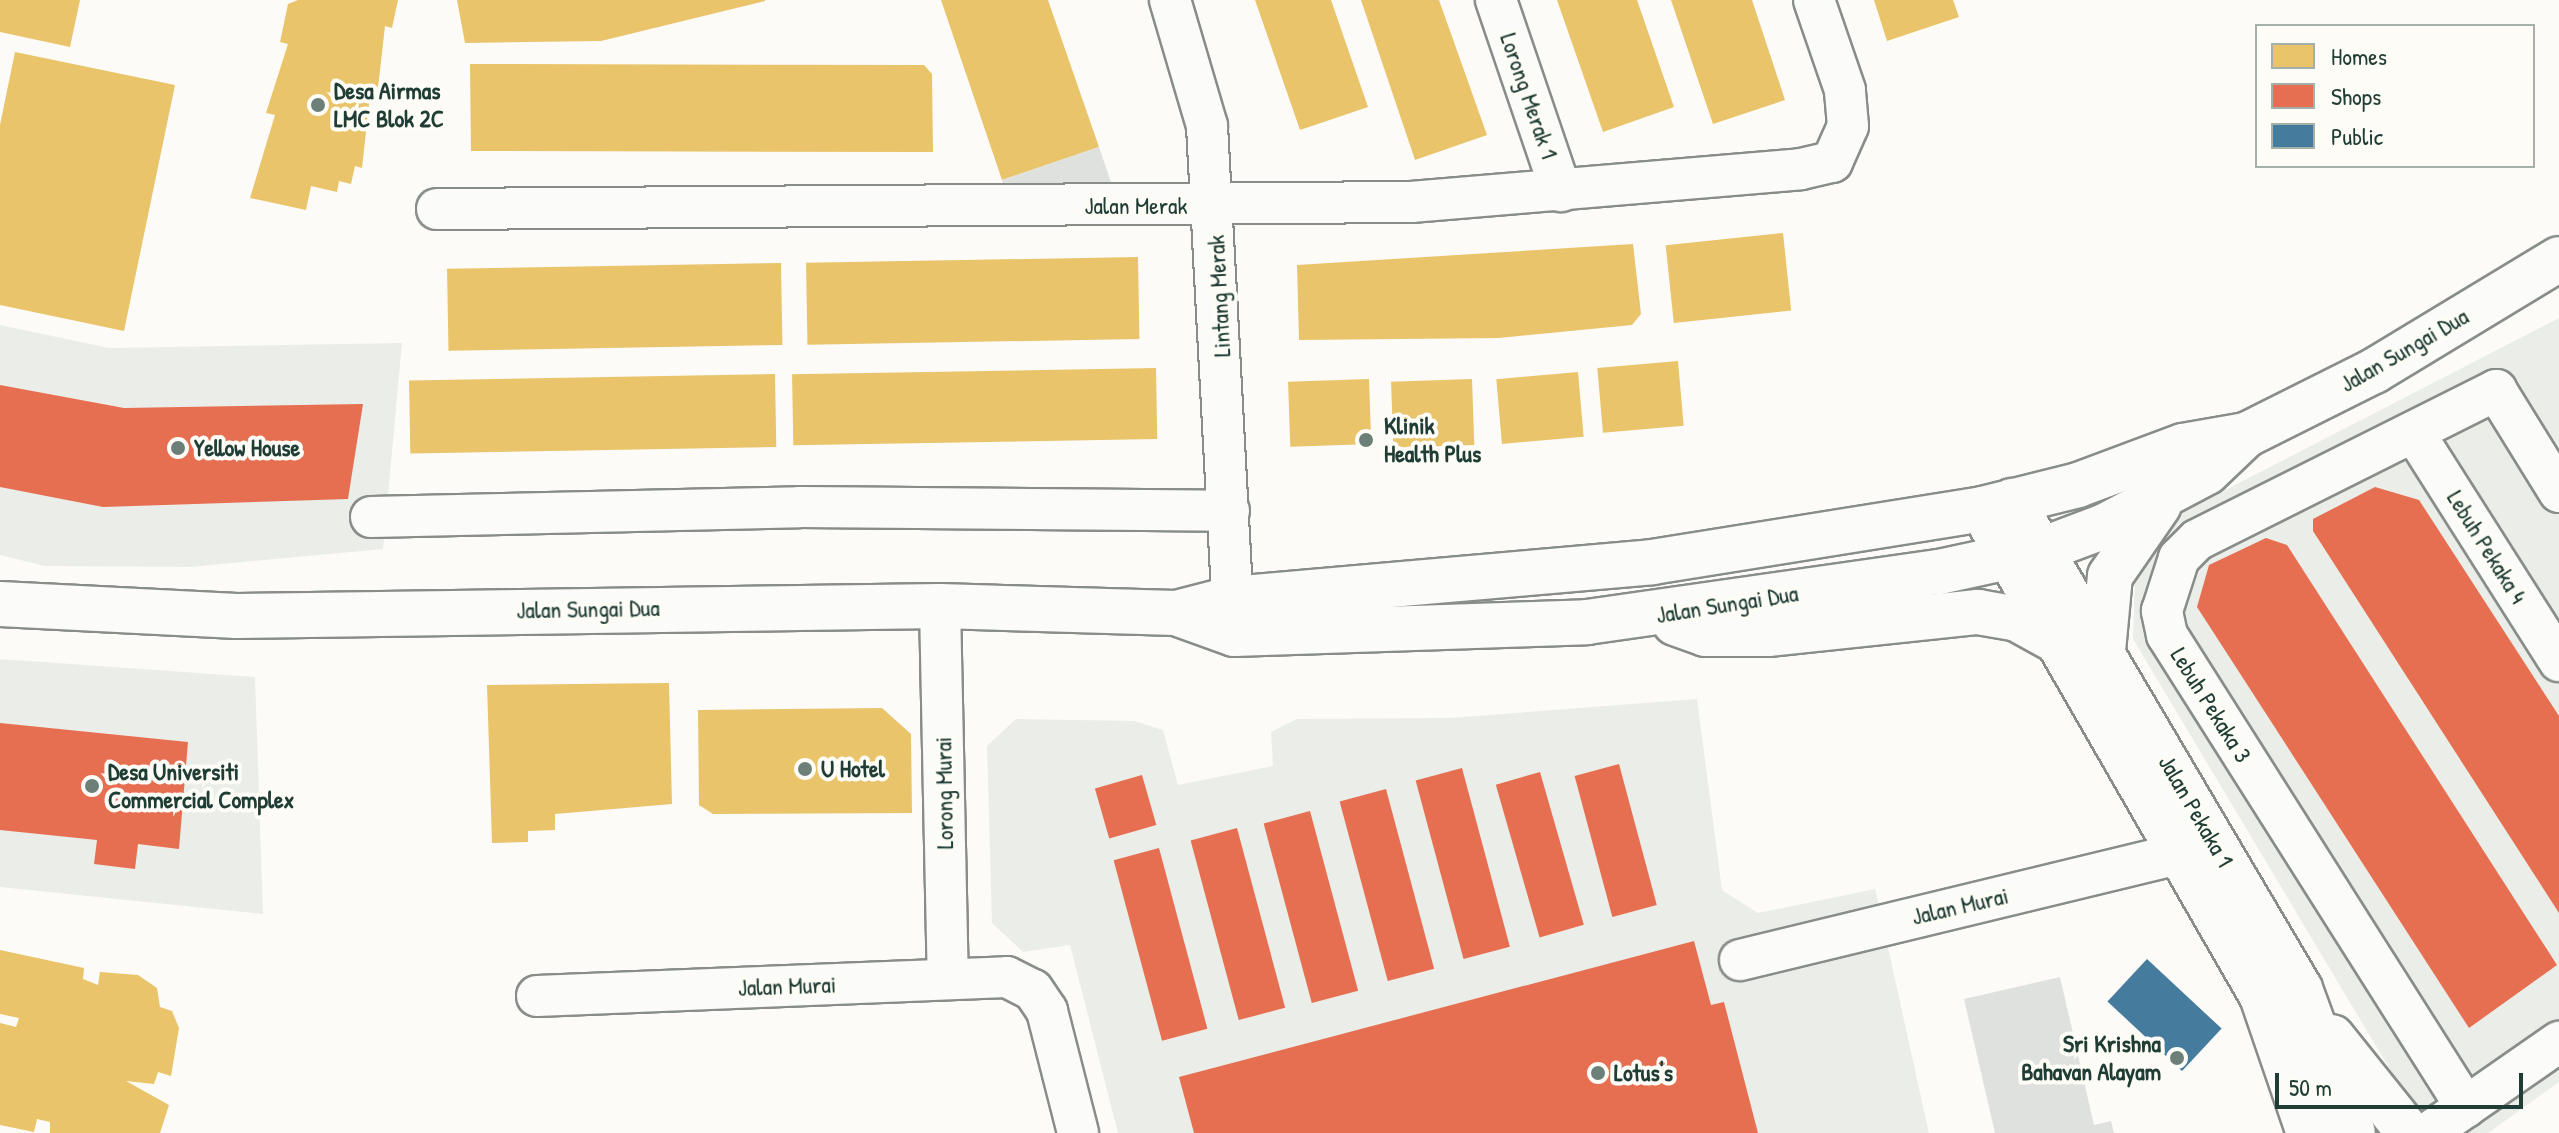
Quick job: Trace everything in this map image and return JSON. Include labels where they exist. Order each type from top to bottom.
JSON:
[{"type":"main road","name":"Jalan Sungai Dua","points":[[1232,616],[1652,562],[1997,505],[2078,485],[2183,446],[2246,435],[2374,371],[2559,259]]},
{"type":"main road","name":"Jalan Sungai Dua","points":[[0,604],[237,616],[940,606],[1232,616],[1654,615],[2025,553],[2168,494],[2207,472],[2246,435]]},
{"type":"main road","points":[[2103,651],[2110,576],[2168,494]]},
{"type":"main road","name":"Jalan Pekaka 1","points":[[1997,505],[2025,553],[2103,651],[2317,1026],[2353,1133]]},
{"type":"main road","name":"Jalan Pekaka 1","points":[[2025,553],[2055,640],[2262,996],[2309,1133]]},
{"type":"main road","points":[[1654,615],[1705,634],[1768,634],[1978,612],[2017,619],[2055,640]]},
{"type":"main road","points":[[2317,1026],[2346,1046],[2434,1127]]},
{"type":"street","name":"Lintang Merak","points":[[1170,0],[1207,126],[1215,206],[1232,616]]},
{"type":"street","name":"Lorong Merak 1","points":[[1496,0],[1561,191]]},
{"type":"street","name":"Jalan Merak","points":[[437,209],[1215,206],[1561,191],[1832,162],[1842,147],[1848,107],[1814,0]]},
{"type":"street","name":"Lebuh Pekaka 3","points":[[2434,1127],[2167,635],[2162,611],[2179,558],[2197,540],[2415,434],[2496,390],[2559,492]]},
{"type":"street","name":"Lebuh Pekaka 4","points":[[2415,434],[2559,661]]},
{"type":"street","points":[[371,517],[800,507],[1229,511]]},
{"type":"street","name":"Lorong Murai","points":[[940,606],[948,979]]},
{"type":"street","name":"Jalan Murai","points":[[1740,960],[2181,853]]},
{"type":"street","name":"Jalan Murai","points":[[537,996],[1007,977],[1033,990],[1047,1011],[1078,1133]]},
{"type":"street","points":[[2434,1127],[2559,1042]]},
{"type":"shaded area","points":[[2559,318],[2559,1082],[2488,1133],[2428,1133],[2133,639],[2135,575],[2167,520]]},
{"type":"shaded area","points":[[0,325],[109,348],[402,343],[383,549],[190,567],[45,566],[0,555]]},
{"type":"shaded area","points":[[0,659],[255,677],[263,914],[0,887]]},
{"type":"shaded area","points":[[1697,699],[1722,890],[1758,913],[1875,889],[1929,1133],[1118,1133],[1070,945],[1023,952],[992,923],[987,746],[1016,719],[1134,721],[1163,730],[1178,785],[1273,766],[1271,732],[1297,719],[1450,718]]},
{"type":"building: Homes","points":[[0,0],[80,0],[70,47],[0,32]]},
{"type":"building: Homes","name":"Desa Airmas LMC Blok 2C","points":[[298,0],[398,0],[392,28],[385,26],[377,97],[370,95],[362,168],[355,166],[351,184],[339,181],[337,192],[311,186],[306,210],[250,198],[275,115],[266,113],[288,44],[280,42],[288,4]]},
{"type":"building: Homes","points":[[457,0],[765,1],[601,41],[465,43]]},
{"type":"building: Homes","points":[[941,0],[1048,0],[1099,147],[1002,180]]},
{"type":"building: Homes","points":[[1255,0],[1331,0],[1368,107],[1300,130]]},
{"type":"building: Homes","points":[[1361,0],[1439,0],[1487,135],[1415,160]]},
{"type":"building: Homes","points":[[1557,0],[1637,0],[1674,107],[1603,132]]},
{"type":"building: Homes","points":[[1671,0],[1752,0],[1785,100],[1713,124]]},
{"type":"building: Homes","points":[[1874,0],[1953,0],[1959,17],[1887,41]]},
{"type":"building: Homes","points":[[15,52],[175,85],[124,331],[0,305],[0,125]]},
{"type":"building: Homes","points":[[470,64],[924,65],[932,74],[933,152],[471,151]]},
{"type":"building: Homes","points":[[1783,233],[1791,311],[1674,323],[1666,245]]},
{"type":"building: Homes","points":[[1633,244],[1641,314],[1632,325],[1499,338],[1299,340],[1297,265]]},
{"type":"building: Homes","points":[[1138,257],[1139,339],[807,345],[806,263]]},
{"type":"building: Homes","points":[[781,263],[782,345],[448,351],[447,269]]},
{"type":"building: Homes","points":[[1678,361],[1684,426],[1603,433],[1597,368]]},
{"type":"building: Homes","points":[[1156,368],[1157,439],[793,445],[792,374]]},
{"type":"building: Homes","points":[[1578,372],[1584,437],[1502,444],[1496,379]]},
{"type":"building: Homes","points":[[775,374],[776,447],[410,453],[409,380]]},
{"type":"building: Homes","points":[[1369,379],[1371,444],[1290,447],[1288,382]]},
{"type":"building: Homes","points":[[1472,379],[1474,445],[1393,448],[1391,382]]},
{"type":"building: Homes","points":[[669,683],[672,804],[555,814],[555,830],[528,831],[528,842],[492,843],[487,685]]},
{"type":"building: Homes","name":"U Hotel","points":[[882,708],[911,734],[912,813],[713,814],[699,805],[698,710]]},
{"type":"building: Homes","points":[[0,950],[84,968],[83,979],[98,985],[100,972],[138,975],[157,988],[160,1007],[172,1011],[179,1028],[171,1076],[158,1072],[154,1084],[126,1081],[169,1105],[160,1133],[50,1133],[50,1122],[37,1119],[34,1132],[0,1125],[0,1023],[16,1027],[19,1018],[0,1014]]},
{"type":"building: Shops","name":"Yellow House","points":[[0,385],[124,408],[363,404],[348,499],[103,507],[0,487]]},
{"type":"building: Shops","points":[[2375,487],[2419,500],[2559,716],[2559,913],[2313,531],[2313,519]]},
{"type":"building: Shops","points":[[2266,538],[2287,545],[2557,965],[2469,1028],[2197,607],[2209,565]]},
{"type":"building: Shops","name":"Desa Universiti Commercial Complex","points":[[0,723],[188,742],[179,849],[138,844],[135,869],[94,864],[97,840],[0,830]]},
{"type":"building: Shops","points":[[1619,764],[1657,905],[1612,917],[1575,776]]},
{"type":"building: Shops","points":[[1462,768],[1510,947],[1464,959],[1416,780]]},
{"type":"building: Shops","points":[[1540,772],[1584,925],[1540,938],[1496,785]]},
{"type":"building: Shops","points":[[1142,775],[1156,825],[1109,838],[1095,789]]},
{"type":"building: Shops","points":[[1386,789],[1434,969],[1388,981],[1340,801]]},
{"type":"building: Shops","points":[[1310,811],[1358,991],[1312,1003],[1264,823]]},
{"type":"building: Shops","points":[[1237,828],[1285,1008],[1239,1020],[1191,840]]},
{"type":"building: Shops","points":[[1159,848],[1207,1029],[1162,1041],[1114,860]]},
{"type":"building: Shops","points":[[1694,941],[1711,1005],[1724,1002],[1758,1133],[1194,1133],[1179,1077]]},
{"type":"building: Public","points":[[2147,959],[2222,1029],[2182,1071],[2107,1001]]},
{"type":"building: Other","points":[[1099,147],[1115,194],[1007,194],[1002,180]]},
{"type":"building: Other","points":[[2060,977],[2094,1125],[2111,1121],[2114,1133],[1995,1133],[1964,999]]},
{"type":"place","name":"Desa Airmas LMC Blok 2C","points":[[318,105]]},
{"type":"place","name":"Klinik Health Plus","points":[[1366,440]]},
{"type":"place","name":"Yellow House","points":[[178,448]]},
{"type":"place","name":"U Hotel","points":[[805,769]]},
{"type":"place","name":"Desa Universiti Commercial Complex","points":[[92,786]]},
{"type":"place","name":"Sri Krishna Bahavan Alayam","points":[[2177,1058]]},
{"type":"place","name":"Lotus's","points":[[1598,1073]]}]
